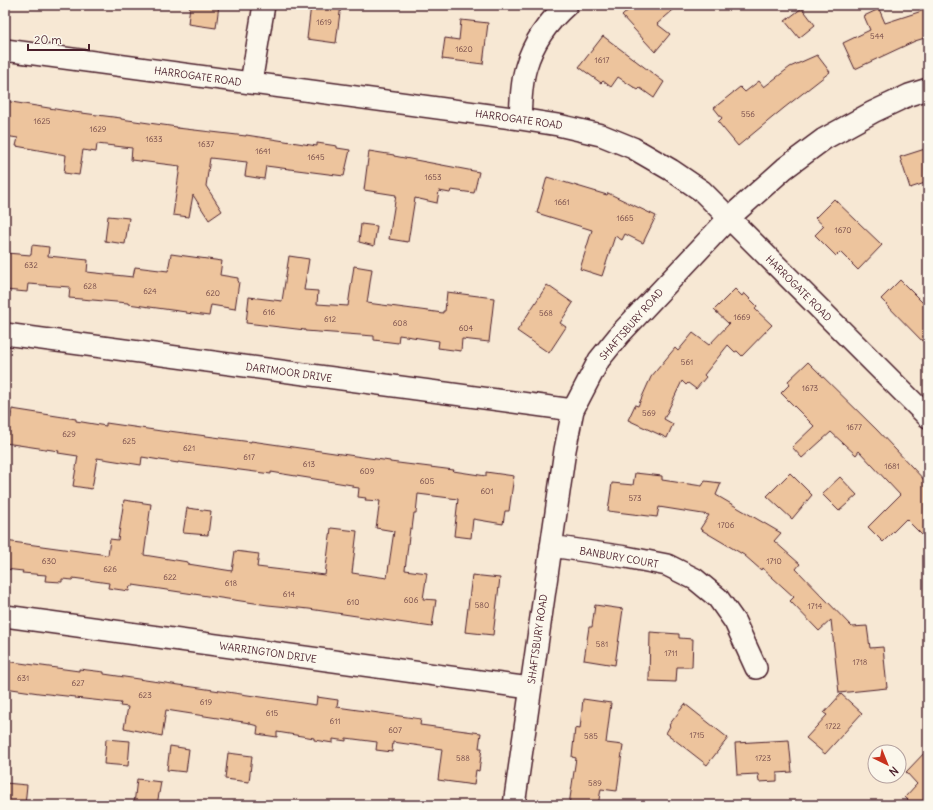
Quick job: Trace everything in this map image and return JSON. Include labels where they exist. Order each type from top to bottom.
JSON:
[{"type":"street","points":[[251,83],[264,5]]},
{"type":"street","points":[[520,119],[522,87],[526,66],[538,39],[560,11],[567,5]]},
{"type":"street","name":"HARROGATE ROAD","points":[[5,50],[558,124],[601,135],[633,148],[671,170],[702,191],[928,417]]},
{"type":"street","name":"SHAFTSBURY ROAD","points":[[514,805],[565,450],[573,410],[599,360],[620,334],[729,218],[785,168],[824,139],[873,112],[909,95],[928,89]]},
{"type":"street","name":"DARTMOOR DRIVE","points":[[5,334],[573,410]]},
{"type":"street","name":"BANBURY COURT","points":[[551,546],[626,557],[667,565],[694,579],[718,598],[735,622],[756,668]]},
{"type":"street","name":"WARRINGTON DRIVE","points":[[5,616],[530,688]]},
{"type":"building","points":[[190,5],[219,5],[216,28],[188,24]]},
{"type":"building","points":[[311,5],[341,5],[336,43],[307,39]]},
{"type":"building","points":[[634,5],[679,5],[657,24],[670,34],[655,52],[622,16]]},
{"type":"building","points":[[802,8],[815,25],[799,38],[785,21]]},
{"type":"building","points":[[879,9],[885,23],[928,9],[928,37],[915,41],[855,69],[843,43],[870,30],[864,16]]},
{"type":"building","points":[[461,20],[488,23],[483,64],[442,59],[445,38],[459,40]]},
{"type":"building","points":[[603,36],[664,82],[654,98],[640,88],[638,90],[618,77],[611,87],[603,81],[601,83],[579,67]]},
{"type":"building","points":[[817,55],[830,72],[738,146],[718,122],[722,118],[714,108],[740,87],[745,92],[759,81],[764,87],[790,67]]},
{"type":"building","points":[[5,101],[177,128],[246,135],[317,146],[317,143],[337,146],[337,148],[350,150],[344,176],[266,166],[264,179],[245,176],[247,162],[210,158],[206,186],[222,211],[209,220],[193,195],[189,217],[173,215],[180,166],[131,160],[132,148],[97,144],[96,152],[83,150],[79,175],[64,173],[66,155],[16,146],[18,138],[5,136]]},
{"type":"building","points":[[928,148],[928,182],[910,188],[900,157]]},
{"type":"building","points":[[369,151],[479,172],[474,193],[451,190],[450,193],[439,191],[437,203],[415,198],[408,242],[389,239],[396,195],[364,190]]},
{"type":"building","points":[[547,177],[607,195],[608,193],[656,216],[643,243],[625,234],[622,240],[615,236],[602,276],[580,269],[592,230],[537,213]]},
{"type":"building","points":[[834,199],[882,245],[858,270],[840,252],[836,256],[815,235],[824,226],[815,218]]},
{"type":"building","points":[[108,216],[129,218],[125,244],[105,241]]},
{"type":"building","points":[[361,224],[377,226],[374,246],[359,242]]},
{"type":"building","points":[[32,245],[49,247],[48,256],[88,260],[87,272],[133,277],[135,267],[168,271],[171,254],[222,261],[220,275],[238,278],[239,282],[235,309],[211,305],[209,316],[128,303],[69,298],[70,287],[28,284],[27,292],[5,290],[6,253],[31,255]]},
{"type":"building","points":[[289,256],[309,259],[304,290],[318,291],[317,304],[348,306],[354,266],[372,269],[367,303],[443,313],[443,311],[445,311],[447,292],[494,298],[489,342],[462,339],[461,351],[438,348],[439,341],[399,335],[398,343],[374,340],[374,336],[305,331],[246,323],[249,297],[282,301]]},
{"type":"building","points":[[900,280],[928,308],[928,347],[881,299]]},
{"type":"building","points":[[547,285],[573,303],[560,323],[566,327],[549,353],[517,331]]},
{"type":"building","points":[[735,289],[742,296],[744,293],[757,306],[755,309],[772,325],[742,356],[728,345],[704,375],[706,377],[696,389],[688,383],[686,385],[682,381],[664,419],[673,424],[667,438],[628,420],[635,405],[638,406],[651,377],[675,348],[678,351],[693,333],[709,345],[729,324],[714,310]]},
{"type":"building","points":[[808,362],[877,430],[928,484],[928,541],[906,519],[883,542],[868,527],[900,495],[859,451],[856,455],[831,432],[802,458],[792,447],[814,426],[781,393],[790,384],[788,381]]},
{"type":"building","points":[[12,409],[76,419],[76,421],[106,426],[106,423],[168,432],[251,441],[454,470],[453,471],[486,476],[486,472],[514,476],[509,511],[505,511],[503,524],[473,519],[471,538],[454,536],[458,499],[418,494],[416,513],[414,513],[412,529],[410,528],[405,570],[427,573],[423,599],[436,600],[432,627],[133,585],[130,586],[129,591],[108,588],[109,583],[73,578],[73,580],[62,579],[62,582],[45,581],[46,575],[22,573],[23,571],[5,569],[5,541],[108,555],[110,539],[118,540],[124,500],[151,504],[144,555],[232,571],[235,551],[259,554],[257,567],[325,575],[331,528],[357,531],[352,573],[387,578],[394,531],[376,528],[380,501],[365,500],[366,498],[358,497],[359,488],[352,487],[352,485],[271,472],[271,474],[178,463],[142,457],[141,465],[97,458],[92,489],[73,486],[78,456],[58,453],[59,451],[5,443],[5,418],[11,418]]},
{"type":"building","points":[[635,473],[662,476],[662,480],[702,486],[705,481],[721,483],[716,495],[781,533],[774,541],[800,564],[796,569],[852,627],[867,626],[870,648],[883,647],[887,688],[839,693],[831,620],[819,631],[790,601],[794,597],[762,568],[761,570],[744,555],[700,529],[709,515],[659,507],[657,517],[608,511],[612,483],[633,485]]},
{"type":"building","points":[[790,473],[812,495],[792,519],[767,496]]},
{"type":"building","points":[[840,477],[857,495],[839,511],[822,494]]},
{"type":"building","points":[[187,508],[211,511],[208,535],[183,533]]},
{"type":"building","points":[[472,575],[500,578],[493,635],[465,632]]},
{"type":"building","points":[[595,605],[623,609],[615,665],[584,660],[589,627],[592,627]]},
{"type":"building","points":[[650,632],[679,634],[679,638],[693,639],[692,667],[677,667],[676,682],[649,681]]},
{"type":"building","points":[[5,661],[79,671],[79,669],[104,672],[104,674],[316,705],[317,697],[338,700],[337,707],[421,719],[420,725],[481,733],[479,748],[482,748],[479,771],[476,770],[474,785],[438,780],[442,749],[393,742],[392,752],[376,750],[377,742],[346,738],[346,741],[333,739],[333,743],[314,740],[314,738],[277,732],[277,737],[257,734],[258,726],[250,723],[166,710],[162,736],[124,728],[128,707],[120,706],[121,703],[5,688]]},
{"type":"building","points":[[841,694],[862,713],[825,754],[806,738],[827,715],[824,713]]},
{"type":"building","points":[[583,699],[611,703],[606,743],[623,745],[617,791],[601,789],[598,805],[569,805],[576,758],[572,757],[575,728],[580,729]]},
{"type":"building","points":[[685,704],[728,738],[707,765],[666,733],[670,726],[669,725]]},
{"type":"building","points":[[106,739],[130,741],[128,766],[104,764]]},
{"type":"building","points":[[789,740],[792,772],[777,773],[777,781],[759,782],[758,774],[737,775],[735,743]]},
{"type":"building","points":[[170,746],[189,749],[186,772],[167,770]]},
{"type":"building","points":[[928,749],[928,805],[913,805],[905,797],[917,784],[907,773],[907,771]]},
{"type":"building","points":[[228,753],[252,756],[249,782],[225,779]]},
{"type":"building","points":[[137,779],[161,782],[157,805],[134,804]]},
{"type":"building","points":[[5,783],[27,785],[25,805],[5,803]]}]
